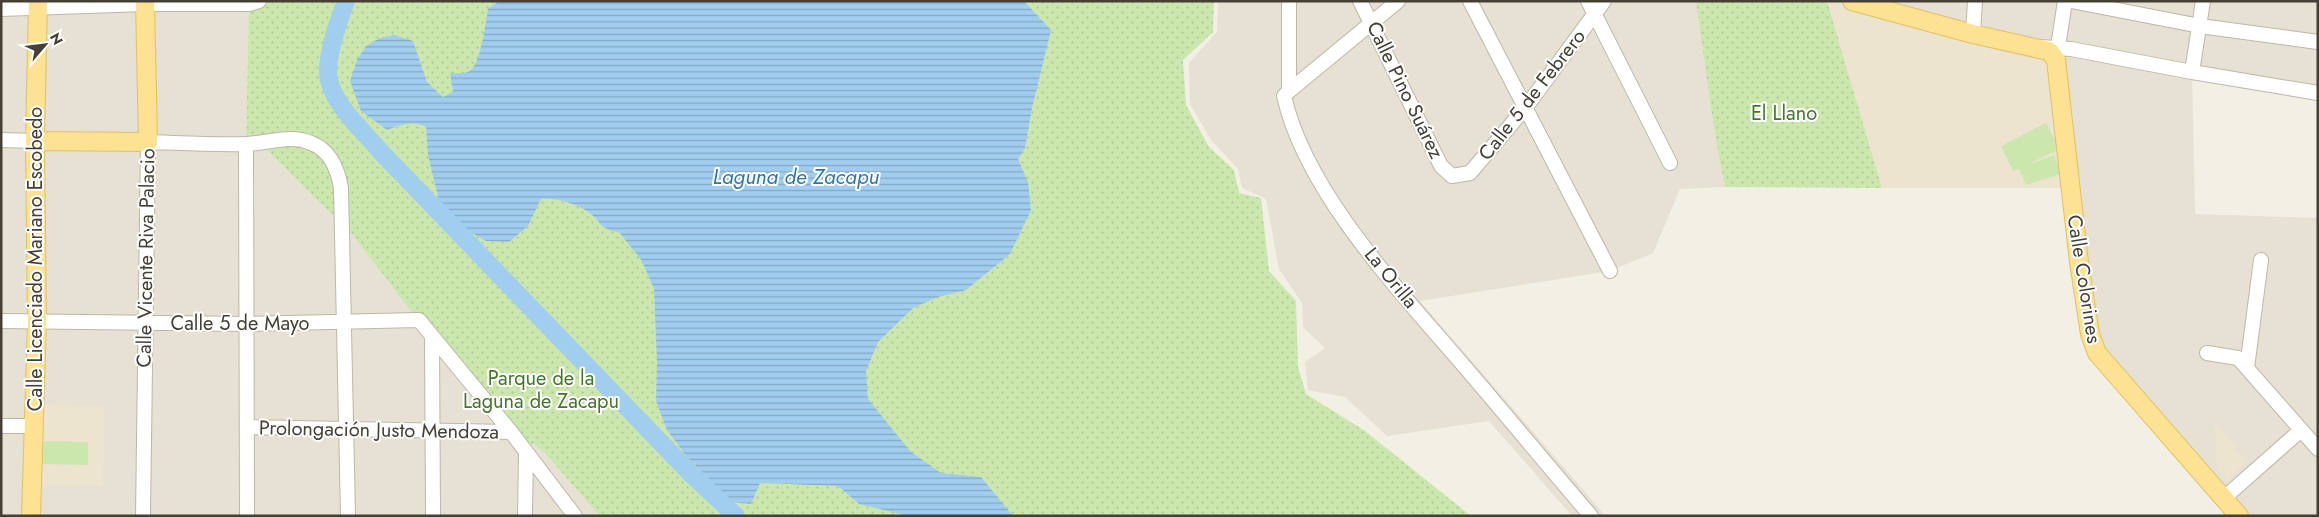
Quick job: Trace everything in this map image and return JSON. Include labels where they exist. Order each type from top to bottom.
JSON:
[{"type":"main road","points":[[1852,1],[1878,5],[1973,34],[2031,48],[2059,52]]},
{"type":"main road","name":"Calle Vicente Riva Palacio","points":[[145,2],[148,142]]},
{"type":"main road","name":"Calle Licenciado Mariano Escobedo","points":[[31,516],[37,321],[35,141],[38,5]]},
{"type":"main road","name":"Calle Colorines","points":[[2059,52],[2079,262],[2090,334],[2097,352],[2240,516]]},
{"type":"main road","points":[[35,141],[148,142]]},
{"type":"street","name":"La Orilla","points":[[1289,1],[1289,91],[1284,96],[1289,119],[1331,201],[1401,292],[1590,516]]},
{"type":"street","name":"Calle Pino Suárez","points":[[1360,1],[1441,166],[1452,176]]},
{"type":"street","points":[[1289,91],[1398,1]]},
{"type":"street","points":[[1470,1],[1610,271]]},
{"type":"street","points":[[1588,1],[1670,163]]},
{"type":"street","name":"Calle 5 de Febrero","points":[[1452,176],[1470,172],[1526,107],[1604,1]]},
{"type":"street","points":[[1973,34],[1975,1]]},
{"type":"street","points":[[2065,1],[2059,52],[2318,93]]},
{"type":"street","points":[[2071,1],[2200,26],[2318,42]]},
{"type":"street","points":[[2192,72],[2203,1]]},
{"type":"street","points":[[1,8],[145,2],[254,3]]},
{"type":"street","points":[[148,142],[246,144],[270,143],[287,138],[312,143],[322,149],[336,168],[342,196],[348,516]]},
{"type":"street","points":[[1,140],[35,141]]},
{"type":"street","name":"Calle Vicente Riva Palacio","points":[[142,516],[148,142]]},
{"type":"street","points":[[246,144],[247,516]]},
{"type":"street","points":[[2247,368],[2261,260]]},
{"type":"street","name":"Calle 5 de Mayo","points":[[1,321],[246,324],[419,320],[432,338]]},
{"type":"street","points":[[432,338],[433,516]]},
{"type":"street","points":[[432,338],[511,432],[575,516]]},
{"type":"street","points":[[2207,353],[2238,358],[2318,449]]},
{"type":"street","points":[[1,426],[33,426]]},
{"type":"street","name":"Prolongación Justo Mendoza","points":[[247,427],[511,432]]},
{"type":"street","points":[[2224,498],[2301,430]]},
{"type":"street","points":[[525,516],[526,453]]},
{"type":"shaded area","points":[[1,1],[249,1],[246,144],[267,150],[326,209],[342,221],[533,443],[545,453],[601,516],[1,516]]},
{"type":"shaded area","points":[[1218,1],[1697,1],[1725,187],[1680,189],[1653,253],[1610,271],[1420,301],[1604,514],[1600,516],[1572,516],[1489,421],[1387,436],[1345,397],[1308,390],[1305,362],[1325,348],[1303,327],[1302,303],[1279,269],[1266,199],[1242,188],[1238,169],[1211,140],[1190,104],[1189,63],[1217,32]]},
{"type":"shaded area","points":[[1827,1],[1847,1],[2048,59],[2062,188],[1882,188]]},
{"type":"shaded area","points":[[1870,1],[2318,1],[2318,93],[2192,73],[2195,214],[2318,218],[2318,516],[2240,516],[2097,353],[2070,189]]},
{"type":"shaded area","points":[[42,404],[104,406],[103,486],[41,485]]},
{"type":"shaded area","points":[[2215,423],[2247,461],[2227,481],[2217,468]]},
{"type":"green space","name":"Parque de la Laguna de Zacapu","points":[[249,1],[1214,1],[1213,32],[1183,60],[1186,105],[1209,147],[1234,170],[1239,193],[1261,198],[1269,271],[1296,301],[1298,367],[1306,394],[1365,431],[1471,516],[600,516],[545,453],[533,443],[530,447],[432,338],[342,221],[326,209],[267,150],[270,143],[246,144]]},
{"type":"green space","name":"El Llano","points":[[1696,1],[1827,1],[1882,188],[1725,187],[1714,128]]},
{"type":"green space","points":[[2046,123],[2060,149],[2027,165],[2054,155],[2061,174],[2026,185],[2019,169],[2013,171],[2001,146]]},
{"type":"green space","points":[[41,441],[88,442],[88,465],[41,464]]},
{"type":"water","name":"Laguna de Zacapu","points":[[499,1],[1024,1],[1051,30],[1032,108],[1025,148],[1018,159],[1028,182],[1031,210],[1010,254],[966,290],[938,297],[913,308],[878,342],[866,371],[868,399],[910,451],[941,473],[981,477],[1013,516],[909,516],[859,504],[838,486],[760,483],[751,504],[732,502],[687,457],[667,430],[656,401],[657,362],[654,289],[642,261],[619,232],[604,228],[590,213],[573,204],[560,200],[541,199],[528,226],[509,242],[486,241],[460,226],[439,201],[428,155],[426,127],[411,124],[387,130],[361,111],[350,81],[357,60],[366,46],[380,38],[394,35],[413,41],[427,82],[443,97],[453,92],[450,73],[465,73],[471,70],[476,63],[481,48],[488,9]]},
{"type":"waterway","points":[[346,1],[330,51],[328,72],[332,90],[343,109],[380,151],[691,474],[736,516]]}]
